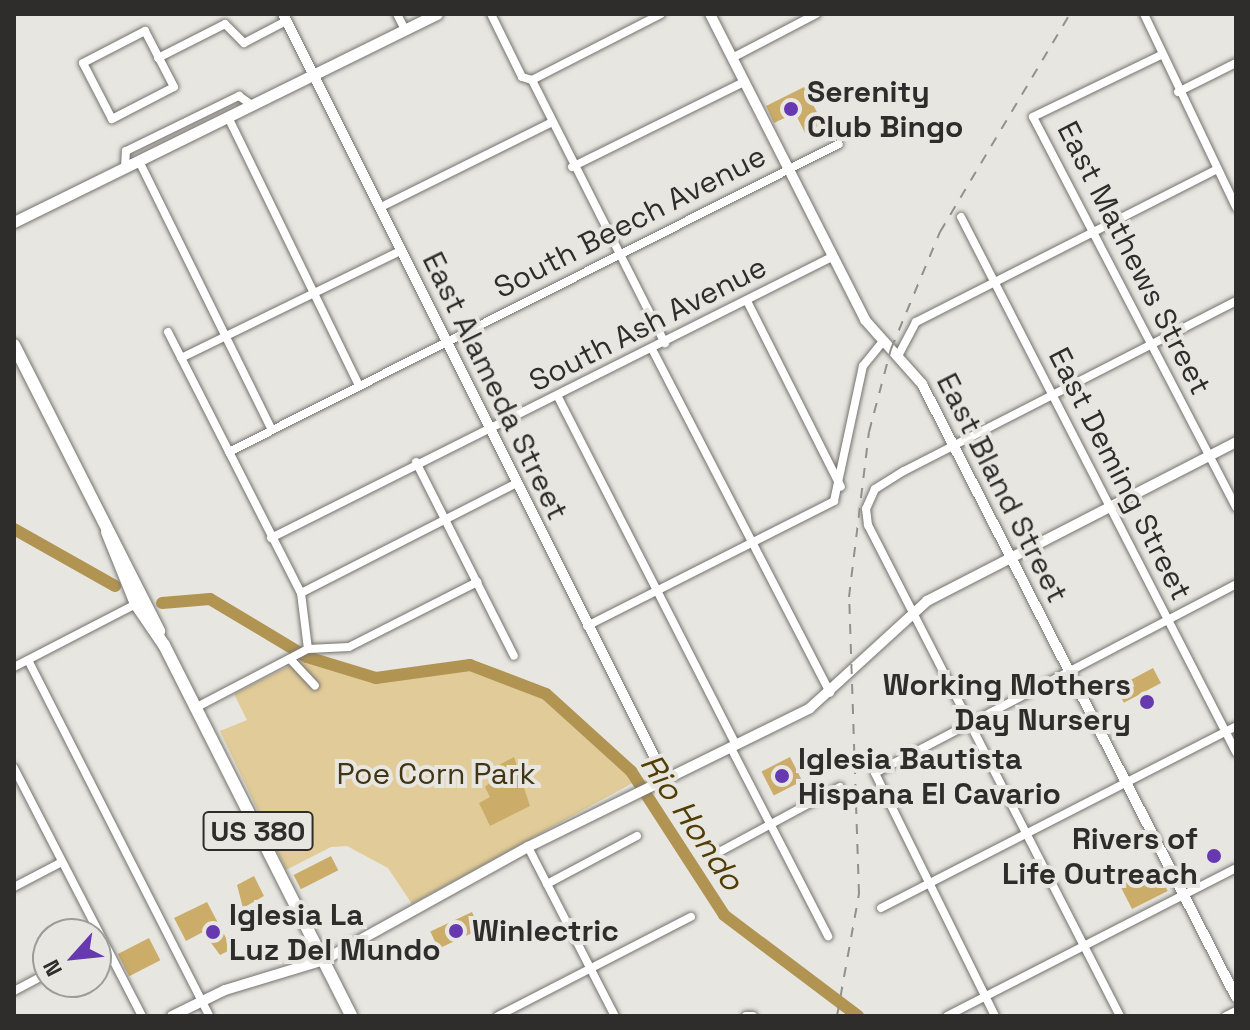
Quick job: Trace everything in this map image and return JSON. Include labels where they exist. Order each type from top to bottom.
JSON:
[{"type":"main road","points":[[14,222],[437,14]]},
{"type":"main road","name":"US 380","points":[[14,345],[351,1016]]},
{"type":"street","points":[[397,14],[405,30]]},
{"type":"street","points":[[491,14],[522,77],[532,80],[661,14]]},
{"type":"street","name":"East Bland Street","points":[[710,14],[832,257],[883,341],[915,373],[1236,997]]},
{"type":"street","points":[[732,58],[816,14]]},
{"type":"street","points":[[1142,16],[1159,56],[1236,207]]},
{"type":"street","points":[[158,58],[225,24],[244,43],[284,17]]},
{"type":"street","name":"East Alameda Street","points":[[284,17],[381,207],[515,484],[665,778]]},
{"type":"street","points":[[145,31],[158,58],[174,87],[112,119],[83,63],[145,31]]},
{"type":"street","name":"East Mathews Street","points":[[1159,56],[1033,117],[1236,507]]},
{"type":"street","points":[[1178,92],[1236,63]]},
{"type":"street","points":[[532,80],[572,167],[621,253],[665,343]]},
{"type":"street","points":[[572,167],[744,82]]},
{"type":"street","points":[[125,168],[126,151],[239,96],[252,105]]},
{"type":"street","points":[[228,117],[359,385]]},
{"type":"street","points":[[381,207],[552,122]]},
{"type":"street","name":"South Beech Avenue","points":[[229,452],[839,144]]},
{"type":"street","points":[[139,161],[272,430]]},
{"type":"street","points":[[899,354],[916,322],[1217,169]]},
{"type":"street","name":"East Deming Street","points":[[961,217],[1236,752]]},
{"type":"street","points":[[181,358],[402,250]]},
{"type":"street","name":"South Ash Avenue","points":[[271,538],[416,462],[558,397],[832,257]]},
{"type":"street","points":[[747,301],[842,488]]},
{"type":"street","points":[[1120,1016],[868,525],[867,503],[880,485],[953,445],[1236,301]]},
{"type":"street","points":[[168,332],[301,593],[307,650]]},
{"type":"street","points":[[587,626],[834,501],[842,488],[863,366],[883,341]]},
{"type":"street","points":[[652,349],[830,694]]},
{"type":"street","points":[[558,397],[828,936]]},
{"type":"street","points":[[172,1016],[202,1001],[324,960],[431,904],[528,847],[733,746],[830,694],[913,612],[1236,442]]},
{"type":"street","points":[[416,462],[514,656]]},
{"type":"street","points":[[301,593],[515,484]]},
{"type":"street","points":[[195,708],[307,650],[349,647],[477,582]]},
{"type":"street","points":[[995,1016],[927,884],[875,773],[1236,584]]},
{"type":"street","points":[[14,667],[142,601]]},
{"type":"street","points":[[294,659],[315,686]]},
{"type":"street","points":[[28,660],[209,1016]]},
{"type":"street","points":[[881,908],[1236,726]]},
{"type":"street","points":[[14,768],[17,780],[62,862],[87,918]]},
{"type":"street","points":[[721,851],[840,787]]},
{"type":"street","points":[[547,884],[637,836]]},
{"type":"street","points":[[528,847],[615,1016]]},
{"type":"street","points":[[14,887],[62,862]]},
{"type":"street","points":[[947,1016],[1236,868]]},
{"type":"street","points":[[498,1016],[691,917]]},
{"type":"street","points":[[112,966],[142,1016]]},
{"type":"street","points":[[14,991],[32,981]]},
{"type":"street","points":[[1226,1016],[1236,1011]]},
{"type":"green space","name":"Poe Corn Park","points":[[307,657],[376,678],[470,665],[496,671],[558,703],[638,780],[412,904],[388,868],[347,846],[331,847],[286,870],[220,731],[247,720],[234,694]]},
{"type":"building","name":"Serenity Club Bingo","points":[[804,87],[823,124],[805,133],[795,113],[774,123],[766,106]]},
{"type":"building","name":"Working Mothers Day Nursery","points":[[1153,668],[1161,683],[1124,703],[1116,688]]},
{"type":"building","points":[[514,757],[530,806],[490,826],[479,803],[490,797],[485,787],[501,773],[497,766]]},
{"type":"building","name":"Iglesia Bautista Hispana El Cavario","points":[[790,757],[802,781],[774,796],[761,772]]},
{"type":"building","points":[[331,856],[338,870],[301,889],[294,875]]},
{"type":"building","points":[[1155,866],[1168,891],[1132,909],[1119,884]]},
{"type":"building","points":[[254,876],[264,896],[243,908],[237,885]]},
{"type":"building","name":"Iglesia La Luz Del Mundo","points":[[207,902],[226,938],[228,951],[220,955],[203,932],[186,941],[174,918]]},
{"type":"building","name":"Winlectric","points":[[472,912],[480,929],[438,949],[430,931]]},
{"type":"building","name":"Iglesia La Luz Del Mundo","points":[[149,938],[160,960],[129,976],[118,954]]},
{"type":"waterway","name":"Rio Hondo","points":[[14,529],[115,586]]},
{"type":"waterway","name":"Rio Hondo","points":[[162,603],[210,599],[307,657],[376,678],[470,665],[546,694],[631,771],[724,915],[858,1016]]},
{"type":"railway","points":[[837,1016],[859,894],[849,597],[869,432],[891,349],[940,232],[1070,14]]},
{"type":"place","name":"Serenity Club Bingo","points":[[791,109]]},
{"type":"place","name":"Working Mothers Day Nursery","points":[[1147,702]]},
{"type":"place","name":"Iglesia Bautista Hispana El Cavario","points":[[782,776]]},
{"type":"place","name":"Rivers of Life Outreach","points":[[1214,856]]},
{"type":"place","name":"Winlectric","points":[[456,931]]},
{"type":"place","name":"Iglesia La Luz Del Mundo","points":[[213,932]]}]
